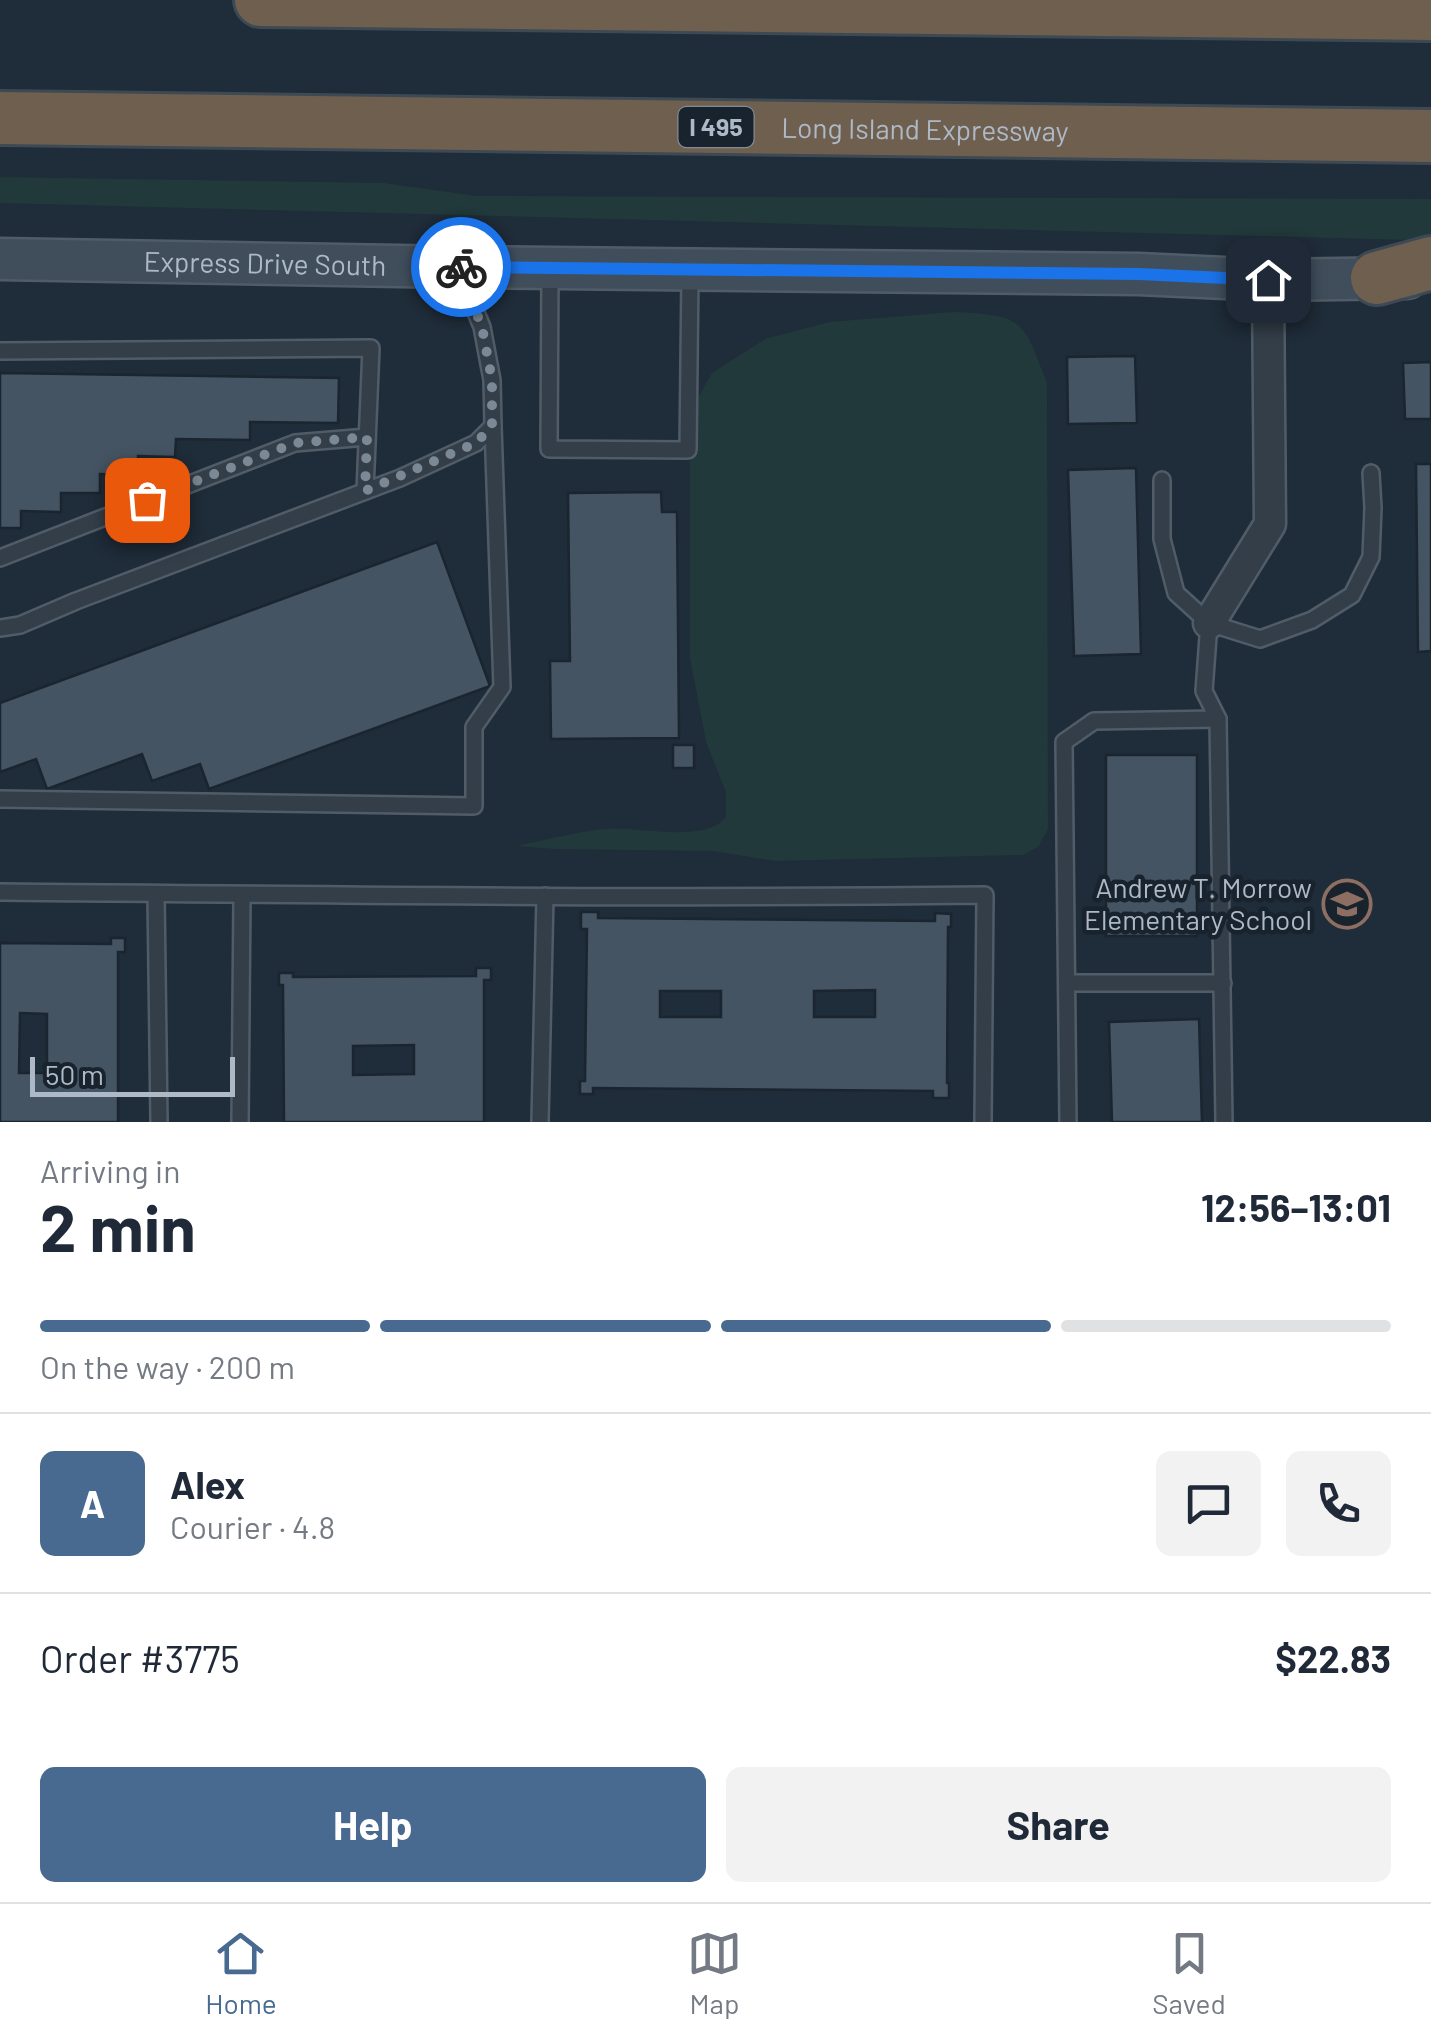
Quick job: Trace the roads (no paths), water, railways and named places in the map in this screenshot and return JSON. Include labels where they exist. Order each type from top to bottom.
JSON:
[{"type":"highway","points":[[260,0],[1431,14]]},
{"type":"highway","points":[[1075,0],[1189,11]]},
{"type":"highway","name":"Long Island Expressway","points":[[0,118],[1431,136]]},
{"type":"highway","points":[[1377,278],[1431,263]]},
{"type":"main road","name":"Express Drive South","points":[[0,259],[1139,274],[1268,280],[1431,278]]},
{"type":"street","points":[[1209,623],[1270,524],[1268,280]]},
{"type":"lane","points":[[0,799],[474,806],[474,727],[502,688],[492,380],[482,327],[458,267]]},
{"type":"lane","points":[[550,268],[550,449],[688,450],[690,270]]},
{"type":"lane","points":[[0,351],[370,348],[365,491]]},
{"type":"lane","points":[[0,628],[20,625],[365,491],[476,443],[492,426]]},
{"type":"lane","points":[[0,558],[295,443],[367,437]]},
{"type":"lane","points":[[1162,480],[1162,538],[1176,592],[1209,623],[1260,639],[1312,620],[1352,595],[1371,557],[1371,473]]},
{"type":"lane","points":[[1209,623],[1204,690],[1218,719],[1224,1122]]},
{"type":"lane","points":[[1068,1122],[1064,742],[1094,720],[1218,719]]},
{"type":"lane","points":[[0,892],[687,898],[985,895],[982,1122]]},
{"type":"lane","points":[[156,894],[159,1122]]},
{"type":"lane","points":[[240,1122],[242,896]]},
{"type":"lane","points":[[540,1122],[544,896]]},
{"type":"lane","points":[[1068,983],[1224,983]]},
{"type":"place","name":"Andrew T. Morrow Elementary School","points":[[1347,904]]}]
